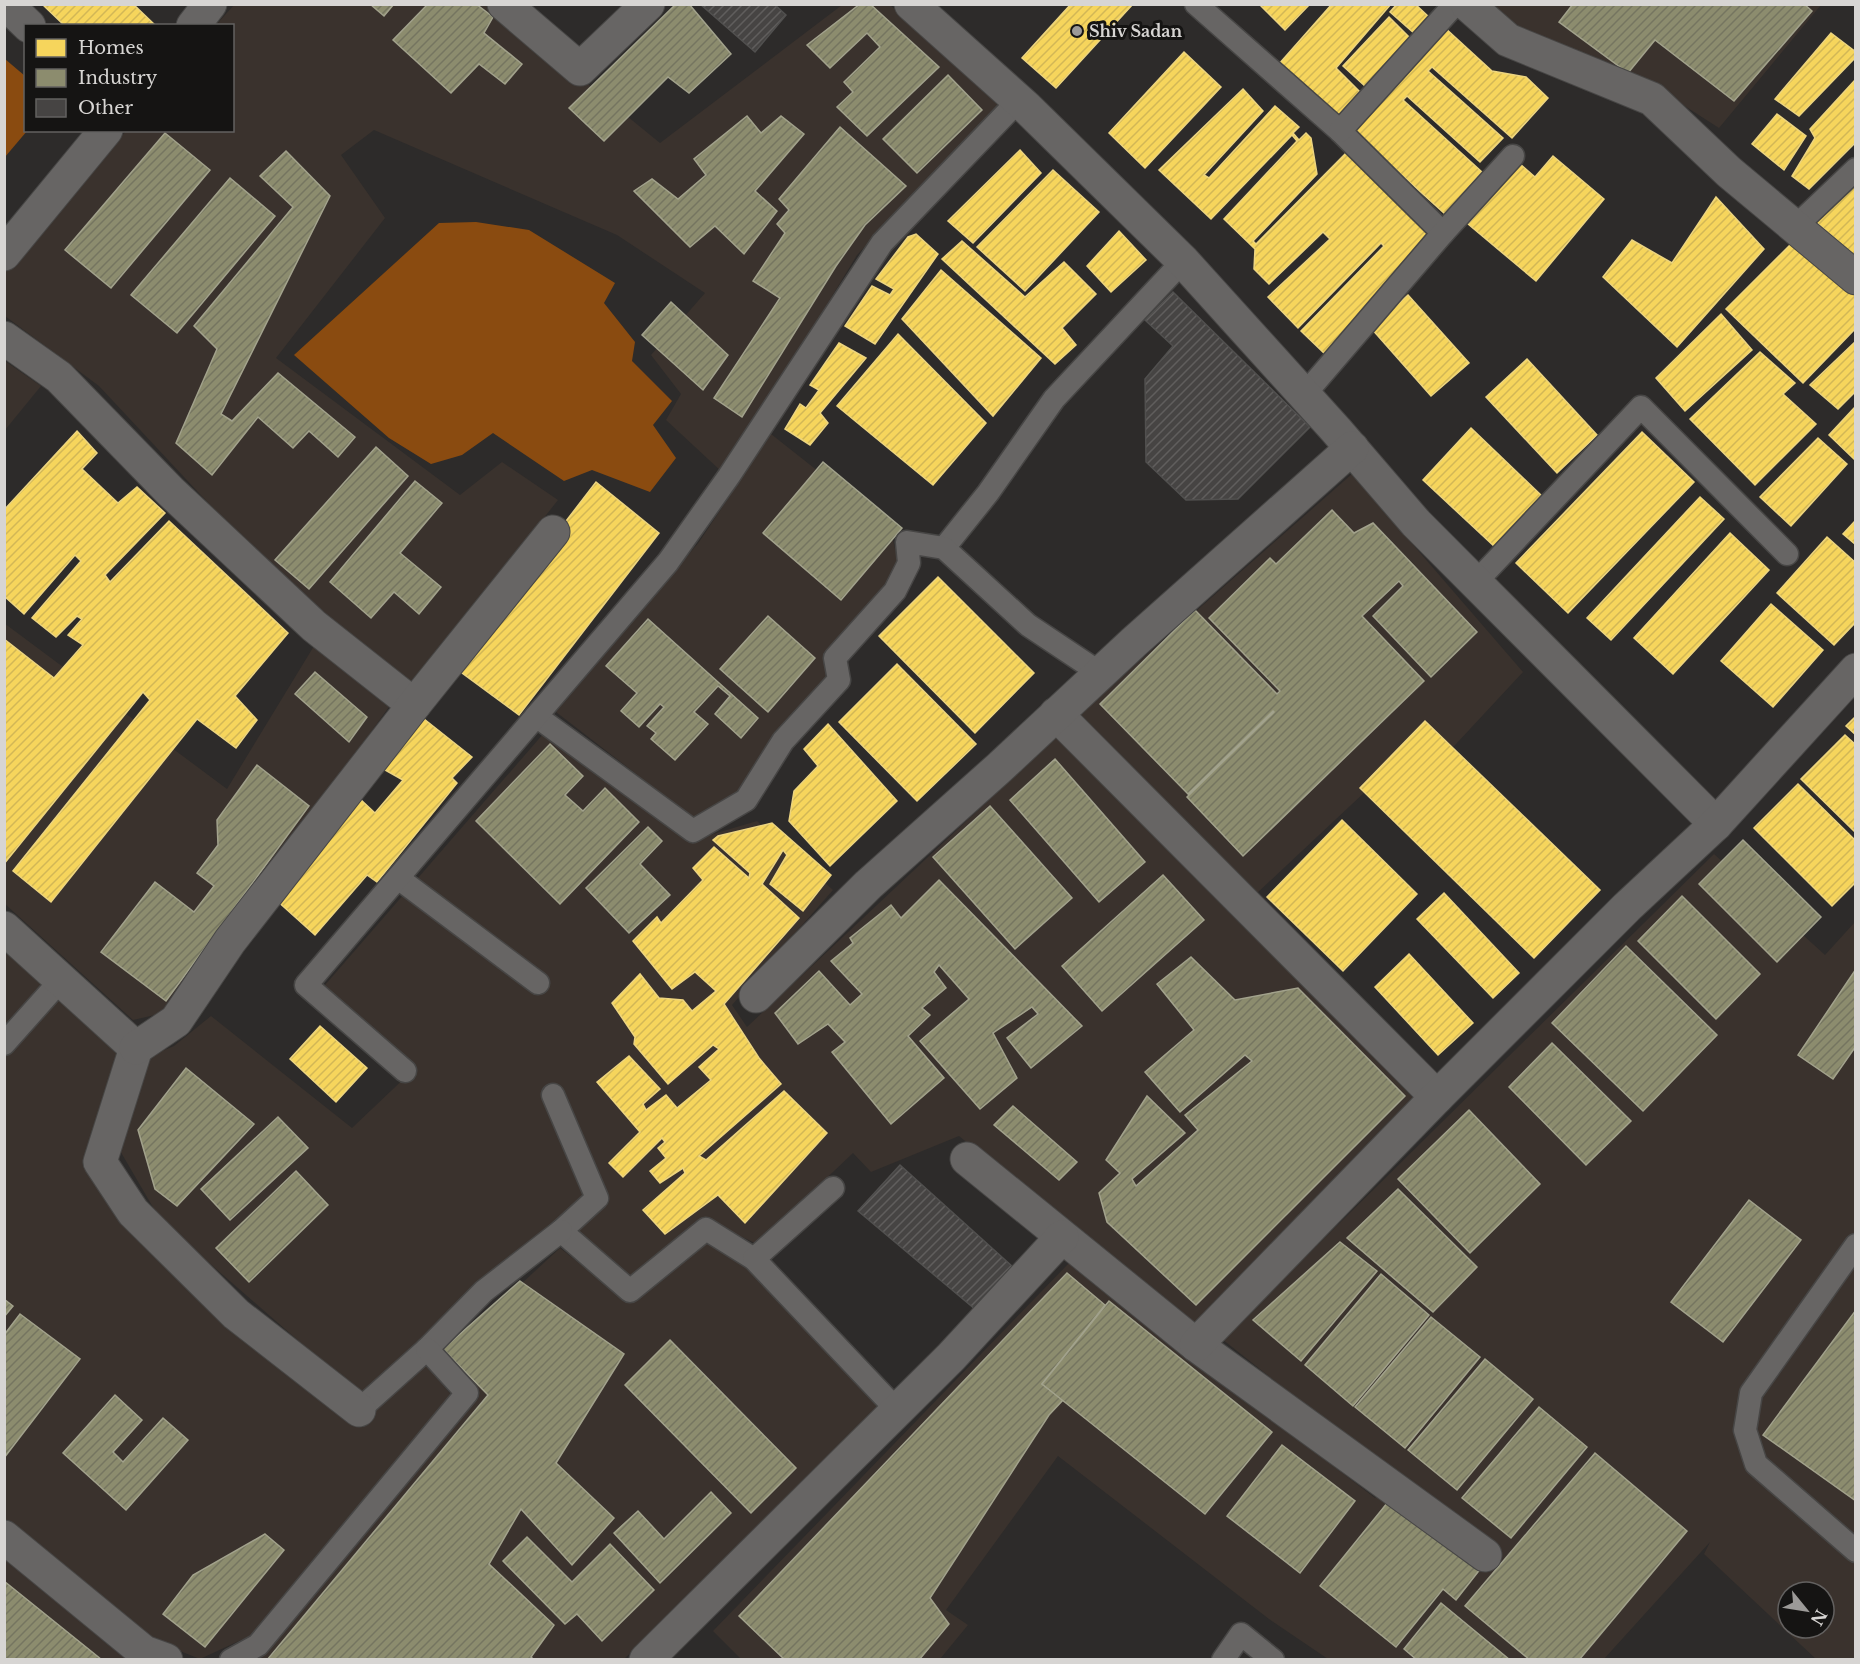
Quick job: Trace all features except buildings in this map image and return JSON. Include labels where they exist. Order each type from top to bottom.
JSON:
[{"type":"street","points":[[6,4],[27,24]]},
{"type":"street","points":[[195,24],[210,4]]},
{"type":"street","points":[[504,4],[580,69],[648,4]]},
{"type":"street","points":[[911,4],[1019,100],[1183,261],[1352,448],[1416,523],[1716,824]]},
{"type":"street","points":[[1467,4],[1508,40],[1652,99],[1729,172],[1856,278]]},
{"type":"street","points":[[4,254],[104,132]]},
{"type":"street","points":[[4,338],[59,377],[170,491],[314,626],[414,705]]},
{"type":"street","points":[[756,996],[868,885],[1100,673],[1352,448]]},
{"type":"street","points":[[359,1410],[236,1314],[133,1212],[100,1162],[136,1048],[176,1021],[230,941],[414,705],[553,532]]},
{"type":"street","points":[[1196,1345],[1437,1097],[1627,907],[1716,824],[1856,670]]},
{"type":"street","points":[[1056,714],[1437,1097]]},
{"type":"street","points":[[4,928],[136,1048]]},
{"type":"street","points":[[967,1159],[1196,1345],[1485,1555]]},
{"type":"street","points":[[646,1659],[951,1357],[1062,1237]]},
{"type":"street","points":[[4,1537],[144,1652],[166,1659]]},
{"type":"lane","points":[[1196,4],[1340,131],[1443,233]]},
{"type":"lane","points":[[1340,131],[1455,4]]},
{"type":"lane","points":[[405,1071],[306,985],[668,562],[729,476],[882,243],[1019,100]]},
{"type":"lane","points":[[1304,395],[1443,233],[1513,156]]},
{"type":"lane","points":[[1796,226],[1856,169]]},
{"type":"lane","points":[[944,548],[988,493],[1054,399],[1183,261]]},
{"type":"lane","points":[[1475,583],[1641,407],[1787,554]]},
{"type":"lane","points":[[536,716],[693,831],[746,800],[783,741],[839,680],[835,658],[895,591],[909,563],[907,542],[944,548],[1028,625],[1100,673]]},
{"type":"lane","points":[[398,878],[538,983]]},
{"type":"lane","points":[[4,1044],[61,980]]},
{"type":"lane","points":[[359,1410],[427,1349],[484,1291],[561,1231],[597,1198],[553,1095]]},
{"type":"lane","points":[[754,1259],[833,1188]]},
{"type":"lane","points":[[561,1231],[630,1291],[706,1228],[754,1259],[897,1410]]},
{"type":"lane","points":[[1856,1245],[1751,1393],[1745,1430],[1756,1464],[1856,1551]]},
{"type":"lane","points":[[231,1659],[258,1645],[467,1393],[427,1349]]},
{"type":"lane","points":[[1223,1659],[1240,1634],[1273,1659]]},
{"type":"shaded area","points":[[234,5],[491,5],[660,143],[842,5],[890,5],[1002,105],[857,255],[722,472],[666,420],[681,394],[651,355],[705,293],[617,235],[374,130],[341,155],[385,218],[276,358],[460,495],[502,462],[558,500],[410,687],[269,568],[99,386],[5,316],[4,272],[125,132],[234,132],[234,24],[217,24]]},
{"type":"shaded area","points":[[1486,5],[1821,5],[1719,128],[1652,85],[1521,33]]},
{"type":"shaded area","points":[[5,59],[24,75],[24,132],[26,132],[5,157]]},
{"type":"shaded area","points":[[476,222],[529,230],[615,283],[604,303],[635,342],[632,361],[672,401],[653,425],[676,458],[650,492],[592,470],[564,481],[493,433],[462,455],[431,464],[389,438],[294,355],[439,223]]},
{"type":"shaded area","points":[[5,361],[41,386],[5,430]]},
{"type":"shaded area","points":[[771,434],[890,528],[899,565],[833,678],[737,795],[693,818],[556,712],[699,542]]},
{"type":"shaded area","points":[[1352,474],[1523,672],[1430,772],[1415,745],[1255,895],[1078,715]]},
{"type":"shaded area","points":[[4,623],[227,789],[314,646],[389,707],[168,1012],[133,1020],[5,904]]},
{"type":"shaded area","points":[[544,733],[693,840],[757,821],[833,890],[732,1005],[747,1027],[1060,733],[1418,1098],[1197,1330],[959,1136],[871,1172],[853,1153],[757,1244],[704,1219],[632,1278],[558,1223],[472,1287],[363,1397],[161,1221],[119,1149],[150,1056],[174,1046],[211,1016],[352,1128],[412,1071],[325,985]]},
{"type":"shaded area","points":[[1714,854],[1825,955],[1855,922],[1855,1659],[1816,1659],[1796,1640],[1836,1640],[1836,1580],[1776,1580],[1776,1622],[1704,1554],[1710,1542],[1604,1659],[1328,1659],[1269,1619],[1058,1456],[946,1610],[968,1625],[940,1659],[741,1659],[713,1631],[1069,1263],[1375,1498],[1394,1476],[1222,1339]]},
{"type":"shaded area","points":[[4,948],[124,1055],[83,1164],[195,1295],[357,1422],[427,1365],[452,1396],[252,1635],[200,1659],[145,1637],[5,1525]]},
{"type":"shaded area","points":[[706,1238],[755,1273],[883,1411],[624,1659],[252,1660],[479,1397],[442,1357],[560,1248],[626,1300]]},
{"type":"shaded area","points":[[5,1555],[136,1659],[5,1659]]},
{"type":"place","name":"Shiv Sadan","points":[[1077,31]]}]
